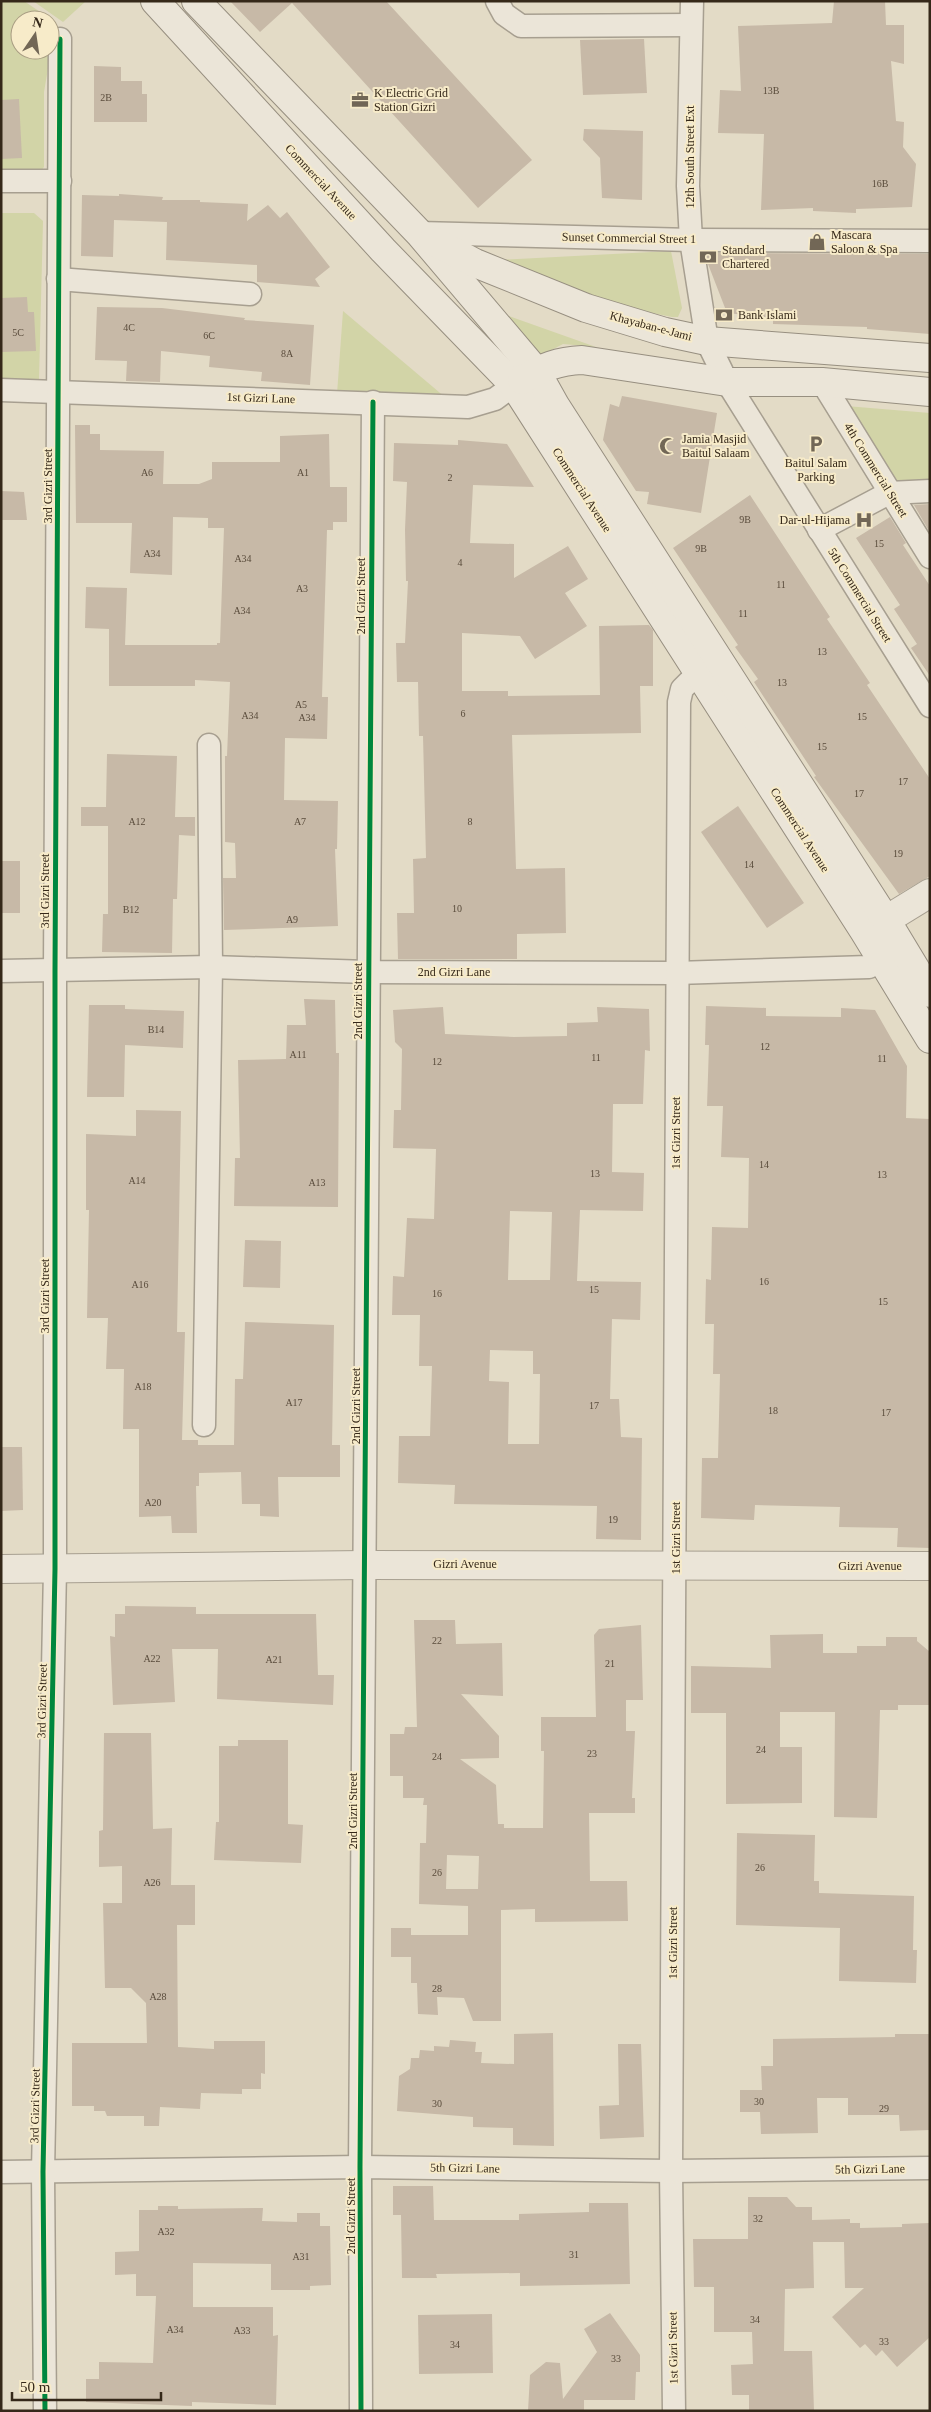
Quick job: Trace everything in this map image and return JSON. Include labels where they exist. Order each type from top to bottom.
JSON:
[{"type":"main road","name":"Commercial Avenue","points":[[155,1],[383,250],[555,404],[875,925],[893,956],[930,1039]]},
{"type":"main road","name":"Commercial Avenue","points":[[196,1],[419,233],[525,378],[699,672],[875,925]]},
{"type":"main road","points":[[383,250],[419,233]]},
{"type":"main road","name":"Khayaban-e-Jami","points":[[419,233],[475,263],[586,308],[665,332],[707,341],[930,358]]},
{"type":"main road","points":[[525,378],[564,361],[582,360],[727,382],[822,382],[930,392]]},
{"type":"main road","points":[[875,925],[930,893]]},
{"type":"main road","name":"Commercial Avenue","points":[[893,956],[930,993]]},
{"type":"main road","name":"Gizri Avenue","points":[[1,1569],[365,1565],[676,1564],[930,1566]]},
{"type":"street","points":[[497,1],[504,14],[521,26],[691,25]]},
{"type":"street","name":"12th South Street Ext","points":[[692,1],[688,186],[691,240],[707,341],[727,382]]},
{"type":"street","name":"3rd Gizri Street","points":[[46,2411],[43,2172],[55,1569],[55,971],[60,60]]},
{"type":"street","points":[[1,181],[60,181]]},
{"type":"street","name":"Sunset Commercial Street 1","points":[[419,233],[691,240],[930,241]]},
{"type":"street","points":[[58,279],[250,294]]},
{"type":"street","name":"1st Gizri Lane","points":[[1,390],[373,402],[468,407],[494,399],[525,378]]},
{"type":"street","name":"5th Commercial Street","points":[[727,382],[930,706]]},
{"type":"street","name":"4th Commercial Street","points":[[822,382],[889,493],[928,552]]},
{"type":"street","name":"2nd Gizri Street","points":[[361,2411],[360,2167],[373,402]]},
{"type":"street","points":[[819,530],[889,493],[930,491]]},
{"type":"street","name":"1st Gizri Street","points":[[674,2411],[671,2171],[676,1564],[676,973],[679,702],[682,689],[699,672]]},
{"type":"street","points":[[204,1425],[211,967],[209,745]]},
{"type":"street","name":"2nd Gizri Lane","points":[[1,971],[211,967],[368,972],[676,973],[869,967],[893,956]]},
{"type":"street","name":"5th Gizri Lane","points":[[1,2172],[360,2167],[671,2171],[930,2168]]},
{"type":"green space","points":[[1,1],[24,1],[37,10],[10,10],[10,60],[49,60],[44,92],[44,167],[38,175],[1,174]]},
{"type":"green space","points":[[33,1],[86,1],[63,22],[60,20],[60,10],[46,10]]},
{"type":"green space","points":[[1,213],[34,213],[43,221],[39,380],[1,384]]},
{"type":"green space","points":[[671,251],[682,308],[678,317],[599,302],[497,260]]},
{"type":"green space","points":[[492,310],[596,347],[563,344],[536,358]]},
{"type":"green space","points":[[343,311],[446,398],[337,394]]},
{"type":"green space","points":[[846,406],[930,413],[930,485],[896,487]]},
{"type":"building","points":[[230,1],[386,1],[532,160],[478,208],[292,3],[260,32]]},
{"type":"building","points":[[834,1],[885,1],[886,25],[904,25],[904,64],[891,61],[896,121],[904,122],[903,147],[916,164],[912,207],[856,209],[856,213],[813,211],[813,208],[761,210],[764,134],[718,133],[720,90],[741,91],[738,26],[832,23]]},
{"type":"building","points":[[644,39],[647,93],[583,95],[580,40]]},
{"type":"building","points":[[94,66],[121,67],[121,81],[142,81],[142,94],[147,94],[147,122],[94,122]]},
{"type":"building","points":[[19,99],[22,158],[1,159],[1,100]]},
{"type":"building","points":[[584,129],[643,131],[642,200],[602,198],[600,158],[583,140]]},
{"type":"building","points":[[119,194],[163,197],[162,200],[200,200],[200,202],[248,204],[247,221],[268,205],[280,218],[287,212],[330,267],[315,279],[320,287],[257,282],[257,265],[166,260],[167,222],[114,220],[113,257],[81,256],[82,195],[119,196]]},
{"type":"building","points":[[706,253],[930,254],[930,334],[867,329],[867,327],[773,324],[773,318],[727,313],[708,264]]},
{"type":"building","points":[[27,297],[28,312],[34,312],[36,351],[1,352],[1,298]]},
{"type":"building","points":[[97,307],[162,308],[245,318],[244,320],[314,325],[310,385],[261,381],[262,372],[209,367],[210,356],[161,351],[160,382],[126,381],[127,361],[95,360]]},
{"type":"building","points":[[622,396],[717,413],[701,513],[647,504],[649,492],[636,491],[603,440],[610,404],[619,407]]},
{"type":"building","points":[[75,425],[90,425],[90,434],[100,434],[100,450],[164,451],[163,484],[199,484],[212,479],[212,462],[280,462],[280,436],[329,434],[330,487],[347,487],[347,522],[333,522],[333,530],[327,530],[322,697],[328,697],[327,739],[285,738],[284,800],[338,801],[337,849],[335,849],[338,926],[224,930],[223,878],[236,878],[235,843],[225,842],[225,756],[227,756],[230,682],[195,680],[195,686],[109,686],[109,629],[85,628],[86,587],[127,588],[125,645],[217,645],[217,643],[220,643],[224,528],[208,528],[208,518],[173,517],[172,575],[130,573],[132,523],[76,523]]},
{"type":"building","points":[[458,440],[507,444],[534,487],[473,485],[470,543],[514,544],[514,578],[568,546],[588,579],[565,593],[587,626],[535,659],[520,636],[462,633],[462,691],[508,691],[508,696],[600,695],[599,626],[649,625],[653,630],[653,686],[640,686],[641,733],[512,735],[516,869],[565,868],[566,933],[517,934],[517,959],[398,959],[397,913],[414,913],[413,859],[426,858],[423,736],[419,736],[418,682],[397,682],[396,643],[405,643],[408,581],[406,581],[405,530],[407,482],[393,481],[394,443],[458,445]]},
{"type":"building","points":[[1,491],[24,492],[27,520],[1,520]]},
{"type":"building","points":[[750,495],[830,617],[827,619],[870,683],[867,685],[930,779],[930,876],[899,894],[814,777],[816,776],[754,682],[758,679],[735,647],[738,645],[673,548]]},
{"type":"building","points":[[930,504],[930,531],[929,531],[914,505]]},
{"type":"building","points":[[890,517],[906,543],[903,545],[930,586],[930,676],[911,648],[917,644],[894,609],[900,605],[856,538]]},
{"type":"building","points":[[107,754],[177,756],[175,817],[195,817],[195,836],[179,835],[177,899],[173,899],[172,953],[102,952],[103,914],[108,914],[108,826],[81,826],[81,807],[106,807]]},
{"type":"building","points":[[738,806],[804,903],[767,928],[701,832]]},
{"type":"building","points":[[1,861],[20,861],[20,913],[1,913]]},
{"type":"building","points":[[304,999],[335,1000],[336,1053],[339,1053],[338,1207],[234,1206],[235,1158],[240,1158],[238,1060],[286,1059],[287,1025],[306,1025]]},
{"type":"building","points":[[89,1005],[125,1005],[125,1009],[184,1011],[183,1048],[125,1045],[124,1097],[87,1097]]},
{"type":"building","points":[[706,1006],[766,1008],[766,1016],[841,1017],[841,1008],[875,1010],[907,1066],[906,1118],[930,1119],[930,1548],[897,1547],[898,1528],[839,1527],[840,1507],[755,1505],[754,1520],[701,1518],[702,1458],[718,1458],[720,1374],[713,1374],[714,1324],[705,1324],[706,1279],[711,1280],[712,1227],[748,1228],[749,1158],[721,1157],[723,1106],[707,1106],[709,1045],[705,1045]]},
{"type":"building","points":[[443,1007],[445,1034],[514,1037],[567,1036],[567,1023],[598,1022],[597,1007],[649,1009],[650,1051],[645,1050],[643,1104],[613,1104],[612,1172],[644,1173],[643,1211],[580,1210],[577,1281],[641,1282],[640,1320],[612,1319],[610,1399],[619,1399],[621,1437],[642,1438],[641,1540],[596,1539],[597,1506],[454,1504],[455,1485],[398,1483],[399,1436],[430,1436],[432,1366],[419,1366],[420,1315],[392,1315],[393,1276],[404,1277],[407,1218],[434,1219],[436,1149],[393,1148],[394,1110],[401,1110],[402,1049],[395,1042],[393,1010]],"holes":[[[510,1211],[552,1212],[550,1280],[508,1280]],[[490,1350],[533,1351],[533,1374],[540,1374],[539,1444],[508,1444],[509,1382],[489,1381]]]},
{"type":"building","points":[[136,1110],[181,1111],[177,1332],[185,1332],[182,1440],[198,1440],[198,1445],[234,1445],[235,1379],[243,1379],[245,1322],[334,1325],[332,1445],[340,1445],[340,1477],[278,1477],[279,1517],[260,1516],[260,1504],[242,1504],[241,1472],[199,1473],[199,1486],[196,1486],[197,1533],[172,1533],[171,1516],[139,1517],[139,1429],[123,1429],[124,1369],[106,1369],[108,1318],[87,1318],[89,1210],[86,1210],[86,1134],[136,1136]]},
{"type":"building","points":[[245,1240],[281,1241],[280,1288],[243,1287]]},
{"type":"building","points":[[1,1447],[22,1447],[23,1510],[1,1511]]},
{"type":"building","points":[[125,1606],[196,1607],[196,1614],[316,1614],[318,1675],[334,1675],[333,1705],[217,1699],[218,1649],[172,1649],[175,1702],[113,1705],[110,1636],[115,1637],[115,1614],[125,1614]]},
{"type":"building","points":[[414,1620],[455,1620],[456,1644],[502,1643],[503,1696],[461,1694],[499,1736],[499,1758],[460,1759],[496,1785],[498,1824],[504,1824],[504,1828],[543,1828],[544,1751],[541,1751],[541,1717],[596,1717],[594,1635],[599,1629],[641,1625],[643,1700],[626,1700],[626,1731],[635,1731],[632,1798],[635,1798],[635,1813],[589,1813],[590,1881],[627,1881],[628,1921],[535,1922],[535,1909],[501,1910],[501,2021],[473,2021],[464,1998],[437,1997],[438,2015],[418,2014],[417,1983],[411,1983],[411,1957],[391,1957],[391,1928],[411,1928],[411,1935],[468,1935],[468,1906],[419,1904],[420,1843],[426,1843],[427,1805],[423,1805],[424,1798],[403,1798],[403,1776],[390,1776],[390,1734],[404,1734],[405,1727],[417,1727]],"holes":[[[447,1855],[479,1856],[478,1889],[446,1889]]]},
{"type":"building","points":[[823,1634],[823,1653],[857,1653],[857,1646],[886,1646],[886,1637],[917,1637],[917,1641],[930,1652],[930,1705],[898,1705],[898,1710],[880,1710],[877,1818],[834,1817],[835,1712],[780,1712],[780,1747],[802,1747],[802,1803],[726,1804],[726,1713],[691,1713],[691,1666],[771,1668],[770,1635]]},
{"type":"building","points":[[104,1733],[151,1733],[153,1829],[172,1828],[171,1885],[195,1885],[195,1925],[177,1925],[178,2047],[214,2049],[214,2041],[265,2041],[265,2074],[261,2073],[261,2089],[242,2089],[242,2094],[201,2093],[200,2109],[160,2107],[159,2126],[144,2126],[144,2116],[107,2116],[105,2111],[94,2111],[94,2106],[72,2106],[72,2043],[147,2043],[146,2003],[131,1988],[105,1988],[103,1903],[122,1903],[122,1866],[99,1867],[99,1831],[103,1830]]},
{"type":"building","points":[[238,1740],[288,1740],[288,1824],[303,1825],[301,1863],[214,1860],[216,1822],[219,1822],[219,1746],[238,1746]]},
{"type":"building","points":[[737,1833],[815,1835],[814,1881],[819,1881],[819,1893],[914,1896],[913,1950],[917,1950],[916,1983],[839,1981],[840,1928],[736,1925]]},
{"type":"building","points":[[553,2033],[554,2146],[513,2145],[513,2128],[473,2127],[473,2117],[397,2111],[399,2076],[410,2069],[411,2058],[419,2058],[420,2050],[434,2051],[434,2046],[449,2047],[450,2040],[476,2042],[475,2052],[482,2052],[481,2063],[514,2064],[514,2034]]},
{"type":"building","points":[[895,2034],[930,2034],[930,2130],[900,2131],[899,2115],[848,2115],[848,2098],[817,2098],[818,2133],[761,2134],[760,2112],[740,2112],[740,2090],[762,2090],[761,2066],[773,2066],[773,2039],[895,2037]]},
{"type":"building","points":[[618,2044],[641,2044],[644,2137],[600,2139],[599,2106],[619,2105]]},
{"type":"building","points":[[393,2186],[433,2186],[434,2220],[519,2220],[519,2214],[589,2212],[589,2203],[628,2203],[630,2284],[520,2286],[520,2273],[436,2274],[437,2278],[402,2278],[401,2215],[393,2215]]},
{"type":"building","points":[[748,2197],[787,2197],[796,2207],[812,2207],[812,2220],[850,2219],[850,2223],[860,2223],[860,2228],[902,2227],[902,2224],[930,2223],[930,2337],[897,2367],[882,2350],[876,2356],[865,2344],[860,2348],[832,2317],[864,2288],[845,2288],[844,2242],[813,2242],[814,2288],[785,2289],[784,2351],[812,2351],[814,2411],[749,2411],[749,2395],[732,2395],[731,2365],[753,2364],[752,2332],[714,2332],[714,2287],[694,2287],[693,2239],[748,2239]]},
{"type":"building","points":[[158,2206],[178,2206],[178,2209],[263,2208],[262,2221],[297,2222],[297,2213],[320,2213],[320,2226],[330,2226],[331,2285],[310,2286],[310,2290],[271,2290],[271,2264],[193,2263],[193,2307],[273,2307],[273,2336],[278,2335],[276,2405],[192,2402],[192,2406],[86,2402],[86,2379],[99,2379],[99,2362],[153,2363],[156,2296],[136,2296],[136,2274],[115,2275],[115,2252],[139,2251],[139,2210],[158,2210]]},
{"type":"building","points":[[610,2313],[640,2355],[640,2372],[636,2372],[635,2400],[584,2400],[584,2411],[528,2411],[530,2375],[546,2362],[560,2363],[563,2399],[597,2352],[584,2329]]},
{"type":"building","points":[[492,2314],[493,2373],[419,2374],[418,2315]]},
{"type":"cycle path","points":[[45,2411],[43,2172],[55,1569],[55,971],[60,60]]},
{"type":"cycle path","points":[[361,2411],[360,2167],[373,402]]},
{"type":"place","name":"K Electric Grid Station Gizri","points":[[360,100]]},
{"type":"place","name":"Mascara Saloon & Spa","points":[[817,242]]},
{"type":"place","name":"Standard Chartered","points":[[708,257]]},
{"type":"place","name":"Bank Islami","points":[[724,315]]},
{"type":"place","name":"Baitul Salam Parking","points":[[816,444]]},
{"type":"place","name":"Jamia Masjid Baitul Salaam","points":[[668,446]]},
{"type":"place","name":"Dar-ul-Hijama","points":[[864,520]]}]
